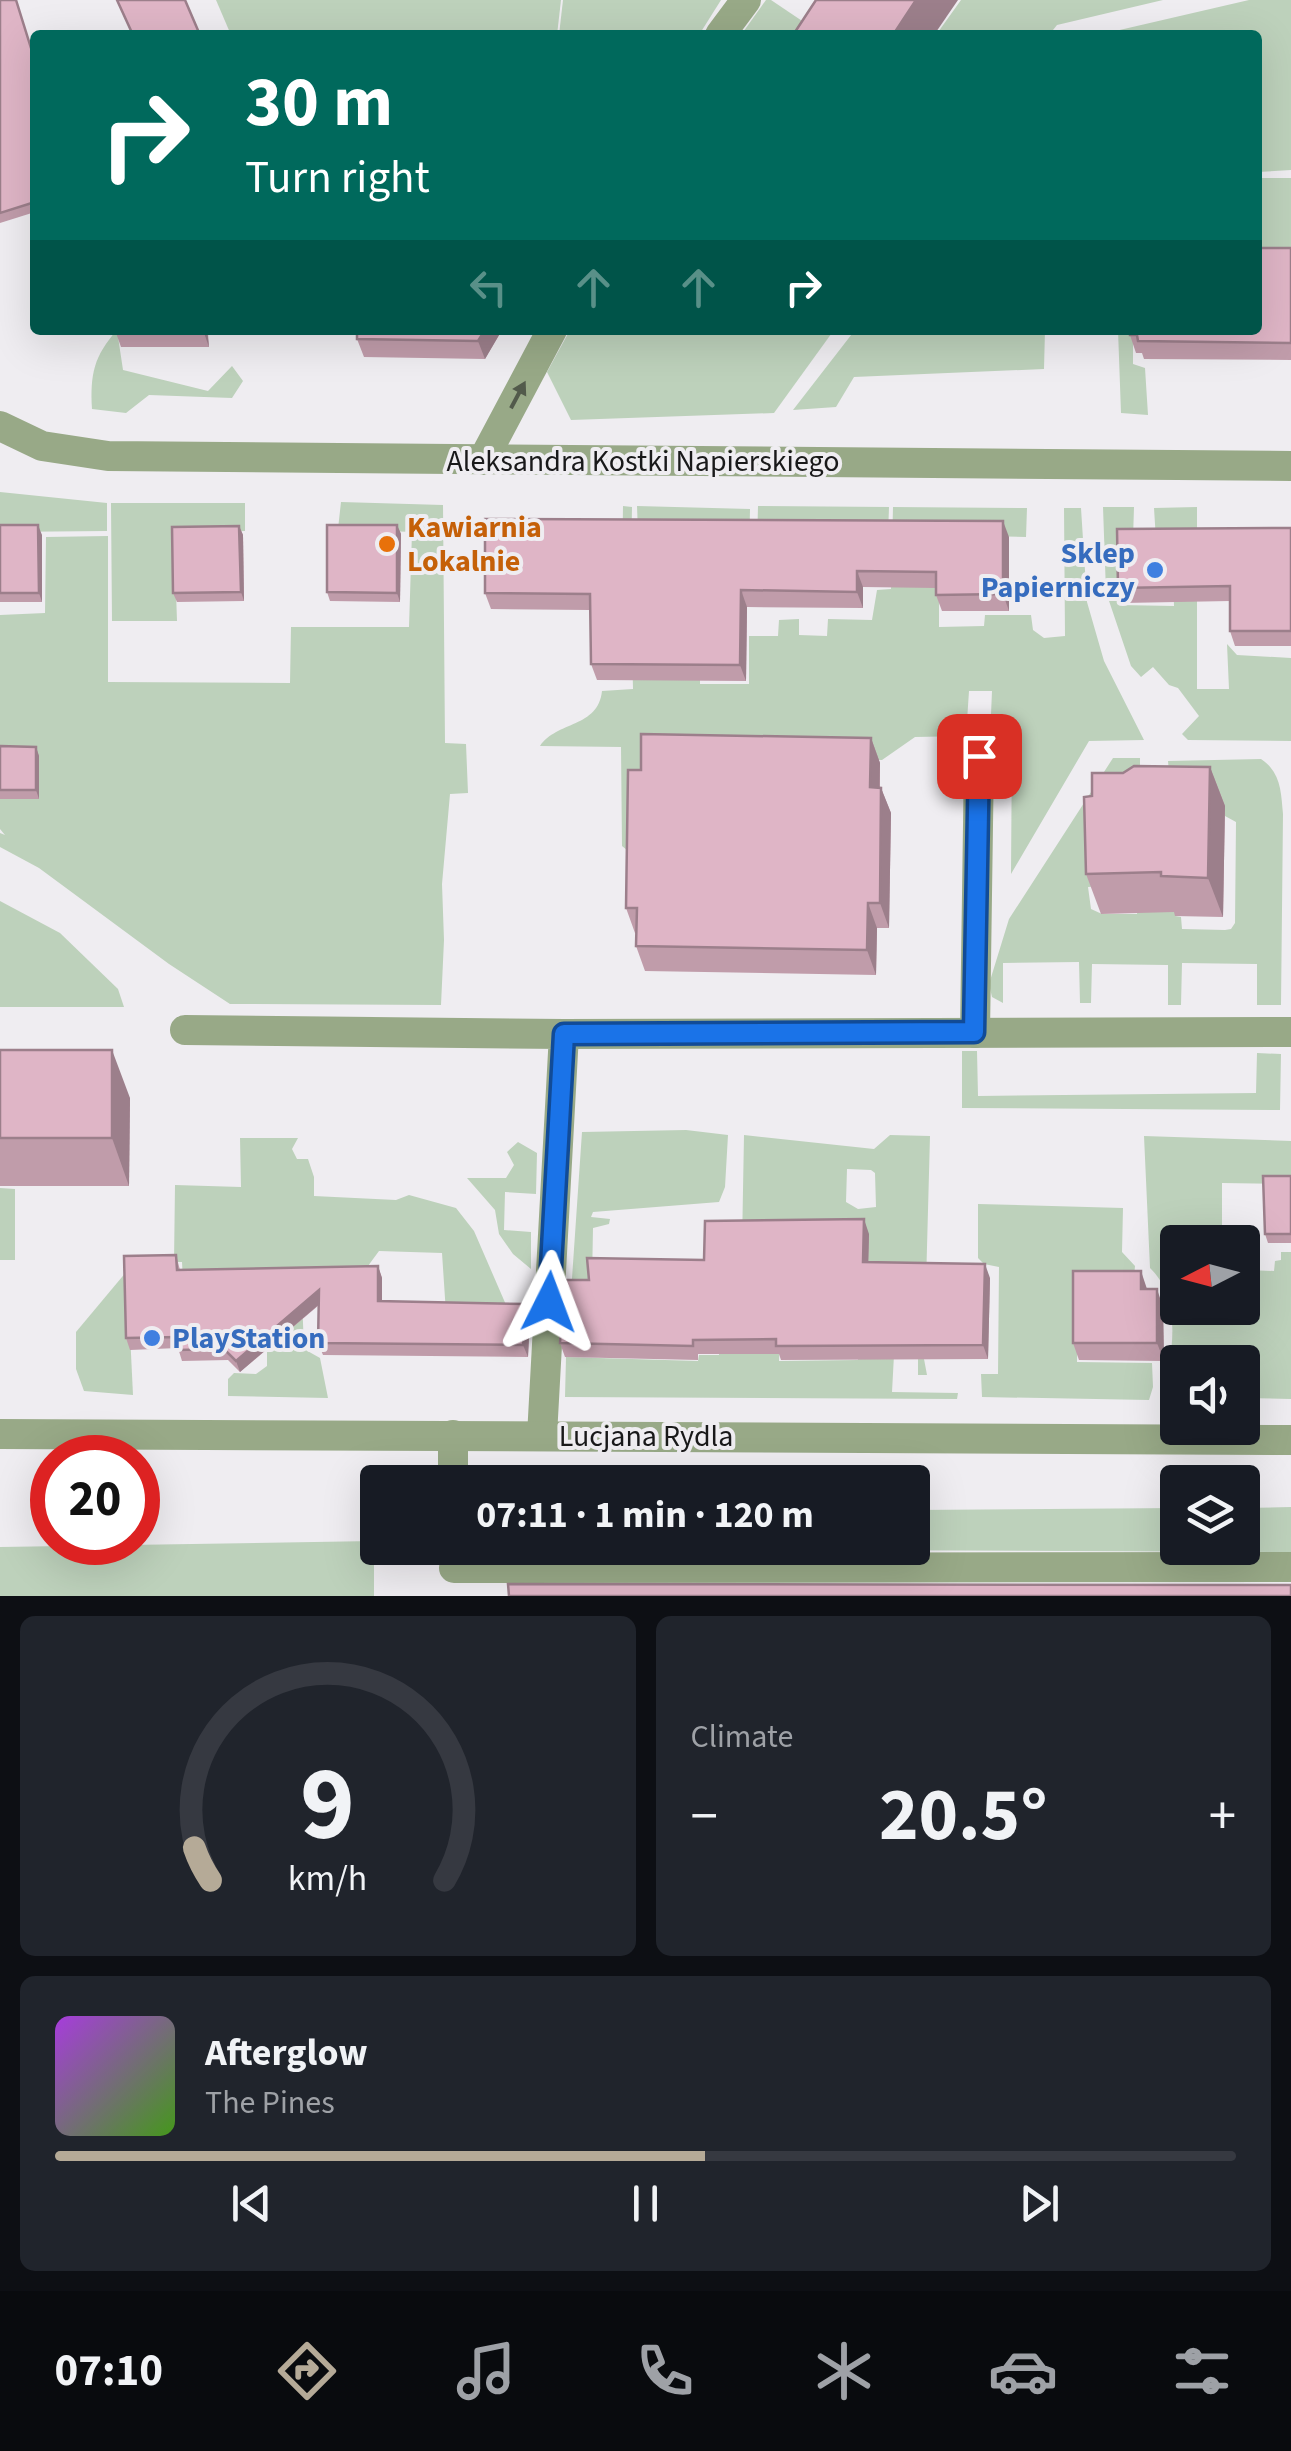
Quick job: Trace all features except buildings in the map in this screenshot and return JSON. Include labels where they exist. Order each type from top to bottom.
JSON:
[{"type":"street","points":[[724,30],[746,0]]},
{"type":"street","points":[[483,460],[549,335]]},
{"type":"street","name":"Aleksandra Kostki Napierskiego","points":[[0,426],[42,446],[108,456],[1291,466]]},
{"type":"street","points":[[974,1032],[979,756]]},
{"type":"street","points":[[185,1030],[564,1034],[1291,1032]]},
{"type":"street","points":[[542,1436],[564,1034]]},
{"type":"street","name":"Lucjana Rydla","points":[[0,1434],[1291,1440]]},
{"type":"street","points":[[453,1434],[453,1465]]},
{"type":"street","points":[[454,1570],[1291,1567]]},
{"type":"green space","points":[[216,0],[561,0],[558,30],[229,30]]},
{"type":"green space","points":[[563,0],[721,0],[702,30],[560,30]]},
{"type":"green space","points":[[766,0],[771,0],[816,30],[745,30]]},
{"type":"green space","points":[[961,0],[1163,0],[1057,25],[1053,30],[940,30]]},
{"type":"green space","points":[[1249,0],[1291,0],[1291,170],[1262,172],[1262,30],[1120,30]]},
{"type":"green space","points":[[1262,178],[1291,178],[1291,261],[1262,260]]},
{"type":"green space","points":[[113,335],[118,335],[123,370],[208,391],[232,366],[243,381],[232,398],[149,395],[126,413],[92,409],[95,366]]},
{"type":"green space","points":[[567,335],[830,335],[774,413],[571,420],[547,372]]},
{"type":"green space","points":[[851,335],[1045,335],[1044,369],[854,377],[836,407],[793,410]]},
{"type":"green space","points":[[1118,335],[1133,335],[1133,364],[1145,368],[1148,415],[1121,413]]},
{"type":"green space","points":[[0,492],[107,503],[107,531],[0,532]]},
{"type":"green space","points":[[341,502],[443,505],[445,743],[466,744],[468,793],[450,794],[442,884],[441,1005],[230,1004],[39,868],[0,847],[0,833],[5,835],[0,829],[0,799],[38,799],[0,756],[0,615],[45,613],[46,537],[108,536],[108,682],[290,683],[291,627],[409,627],[412,532],[338,529]]},
{"type":"green space","points":[[111,503],[245,503],[245,531],[174,533],[177,621],[112,621]]},
{"type":"green space","points":[[623,506],[632,507],[630,624],[700,634],[700,684],[749,684],[749,636],[778,636],[779,620],[799,619],[799,635],[827,636],[828,619],[872,620],[877,590],[891,589],[893,507],[1027,508],[1026,537],[939,535],[939,627],[984,626],[985,615],[1031,615],[1033,630],[1044,638],[1065,636],[1064,508],[1081,508],[1087,602],[1104,661],[1144,740],[1089,741],[1011,874],[1012,738],[990,738],[992,691],[969,691],[966,736],[915,737],[882,760],[649,755],[633,855],[622,846],[621,747],[540,746],[556,732],[593,712],[602,691],[633,689],[632,646],[621,637]]},
{"type":"green space","points":[[637,506],[750,509],[749,560],[638,533]]},
{"type":"green space","points":[[758,506],[889,507],[888,535],[756,586]]},
{"type":"green space","points":[[1103,507],[1134,507],[1133,539],[1119,540],[1119,605],[1174,606],[1172,540],[1156,540],[1154,508],[1197,507],[1197,689],[1229,689],[1227,644],[1237,655],[1291,658],[1291,741],[1188,740],[1182,734],[1199,716],[1178,688],[1169,685],[1153,667],[1141,677],[1131,666],[1106,592]]},
{"type":"green space","points":[[1113,758],[1140,758],[1140,812],[1102,886],[1088,887],[1091,909],[1102,914],[1137,914],[1138,907],[1175,901],[1175,916],[1181,917],[1182,929],[1225,930],[1235,923],[1236,822],[1225,816],[1221,806],[1171,794],[1168,761],[1261,759],[1273,770],[1283,814],[1281,1005],[1257,1005],[1257,964],[1182,963],[1181,1005],[1168,1005],[1168,965],[1092,964],[1091,1003],[1080,1003],[1079,962],[1003,963],[1003,1003],[992,997],[989,984],[1009,919]]},
{"type":"green space","points":[[0,901],[60,933],[118,989],[124,1007],[0,1007]]},
{"type":"green space","points":[[962,1051],[977,1051],[978,1096],[1256,1093],[1257,1053],[1281,1054],[1280,1110],[962,1108]]},
{"type":"green space","points":[[686,1130],[728,1135],[725,1187],[719,1202],[593,1212],[591,1217],[610,1219],[609,1224],[593,1228],[592,1281],[571,1293],[582,1132]]},
{"type":"green space","points":[[744,1135],[874,1149],[890,1135],[930,1136],[924,1359],[927,1375],[918,1375],[918,1355],[894,1355],[892,1392],[958,1393],[957,1399],[565,1397],[566,1357],[698,1361],[699,1355],[719,1355],[720,1274],[742,1245]],"holes":[[[847,1169],[875,1173],[876,1207],[858,1209],[846,1202]],[[858,1234],[858,1360],[779,1361],[780,1328]]]},
{"type":"green space","points":[[1144,1136],[1291,1141],[1291,1184],[1222,1183],[1222,1225],[1160,1225],[1160,1281],[1150,1268]]},
{"type":"green space","points":[[240,1138],[298,1138],[292,1149],[297,1159],[308,1159],[314,1177],[314,1196],[396,1200],[409,1195],[456,1208],[474,1231],[510,1314],[446,1313],[442,1253],[379,1251],[365,1270],[301,1271],[304,1349],[320,1358],[328,1398],[228,1396],[228,1379],[234,1373],[256,1374],[267,1366],[267,1340],[183,1281],[182,1262],[174,1262],[175,1185],[241,1187]]},
{"type":"green space","points":[[518,1142],[537,1153],[536,1194],[505,1192],[504,1230],[531,1232],[531,1269],[513,1254],[499,1234],[495,1210],[467,1178],[506,1178],[514,1165],[507,1152]]},
{"type":"green space","points":[[0,1188],[15,1189],[15,1260],[0,1260]]},
{"type":"green space","points":[[978,1204],[1123,1208],[1122,1252],[1135,1266],[1133,1287],[1078,1287],[1077,1362],[1152,1363],[1149,1400],[982,1397],[981,1374],[998,1374],[999,1267],[984,1264],[978,1258]]},
{"type":"green space","points":[[1281,1252],[1291,1252],[1291,1399],[1260,1398],[1260,1345],[1171,1345],[1172,1325],[1260,1325],[1260,1270],[1274,1271]]},
{"type":"green space","points":[[127,1271],[133,1395],[84,1391],[76,1369],[76,1332]]},
{"type":"green space","points":[[1291,1507],[1291,1552],[1260,1552],[1260,1508]]},
{"type":"green space","points":[[1160,1508],[1160,1551],[930,1550],[930,1510]]},
{"type":"green space","points":[[360,1541],[360,1565],[374,1565],[374,1596],[0,1596],[0,1547],[30,1547],[30,1565],[160,1565],[160,1544]]},
{"type":"place","name":"Kawiarnia Lokalnie","points":[[387,544]]},
{"type":"place","name":"Sklep Papierniczy","points":[[1155,570]]},
{"type":"place","name":"PlayStation","points":[[152,1338]]},
{"type":"route","points":[[549,1302],[564,1034],[974,1032],[979,756]]}]
